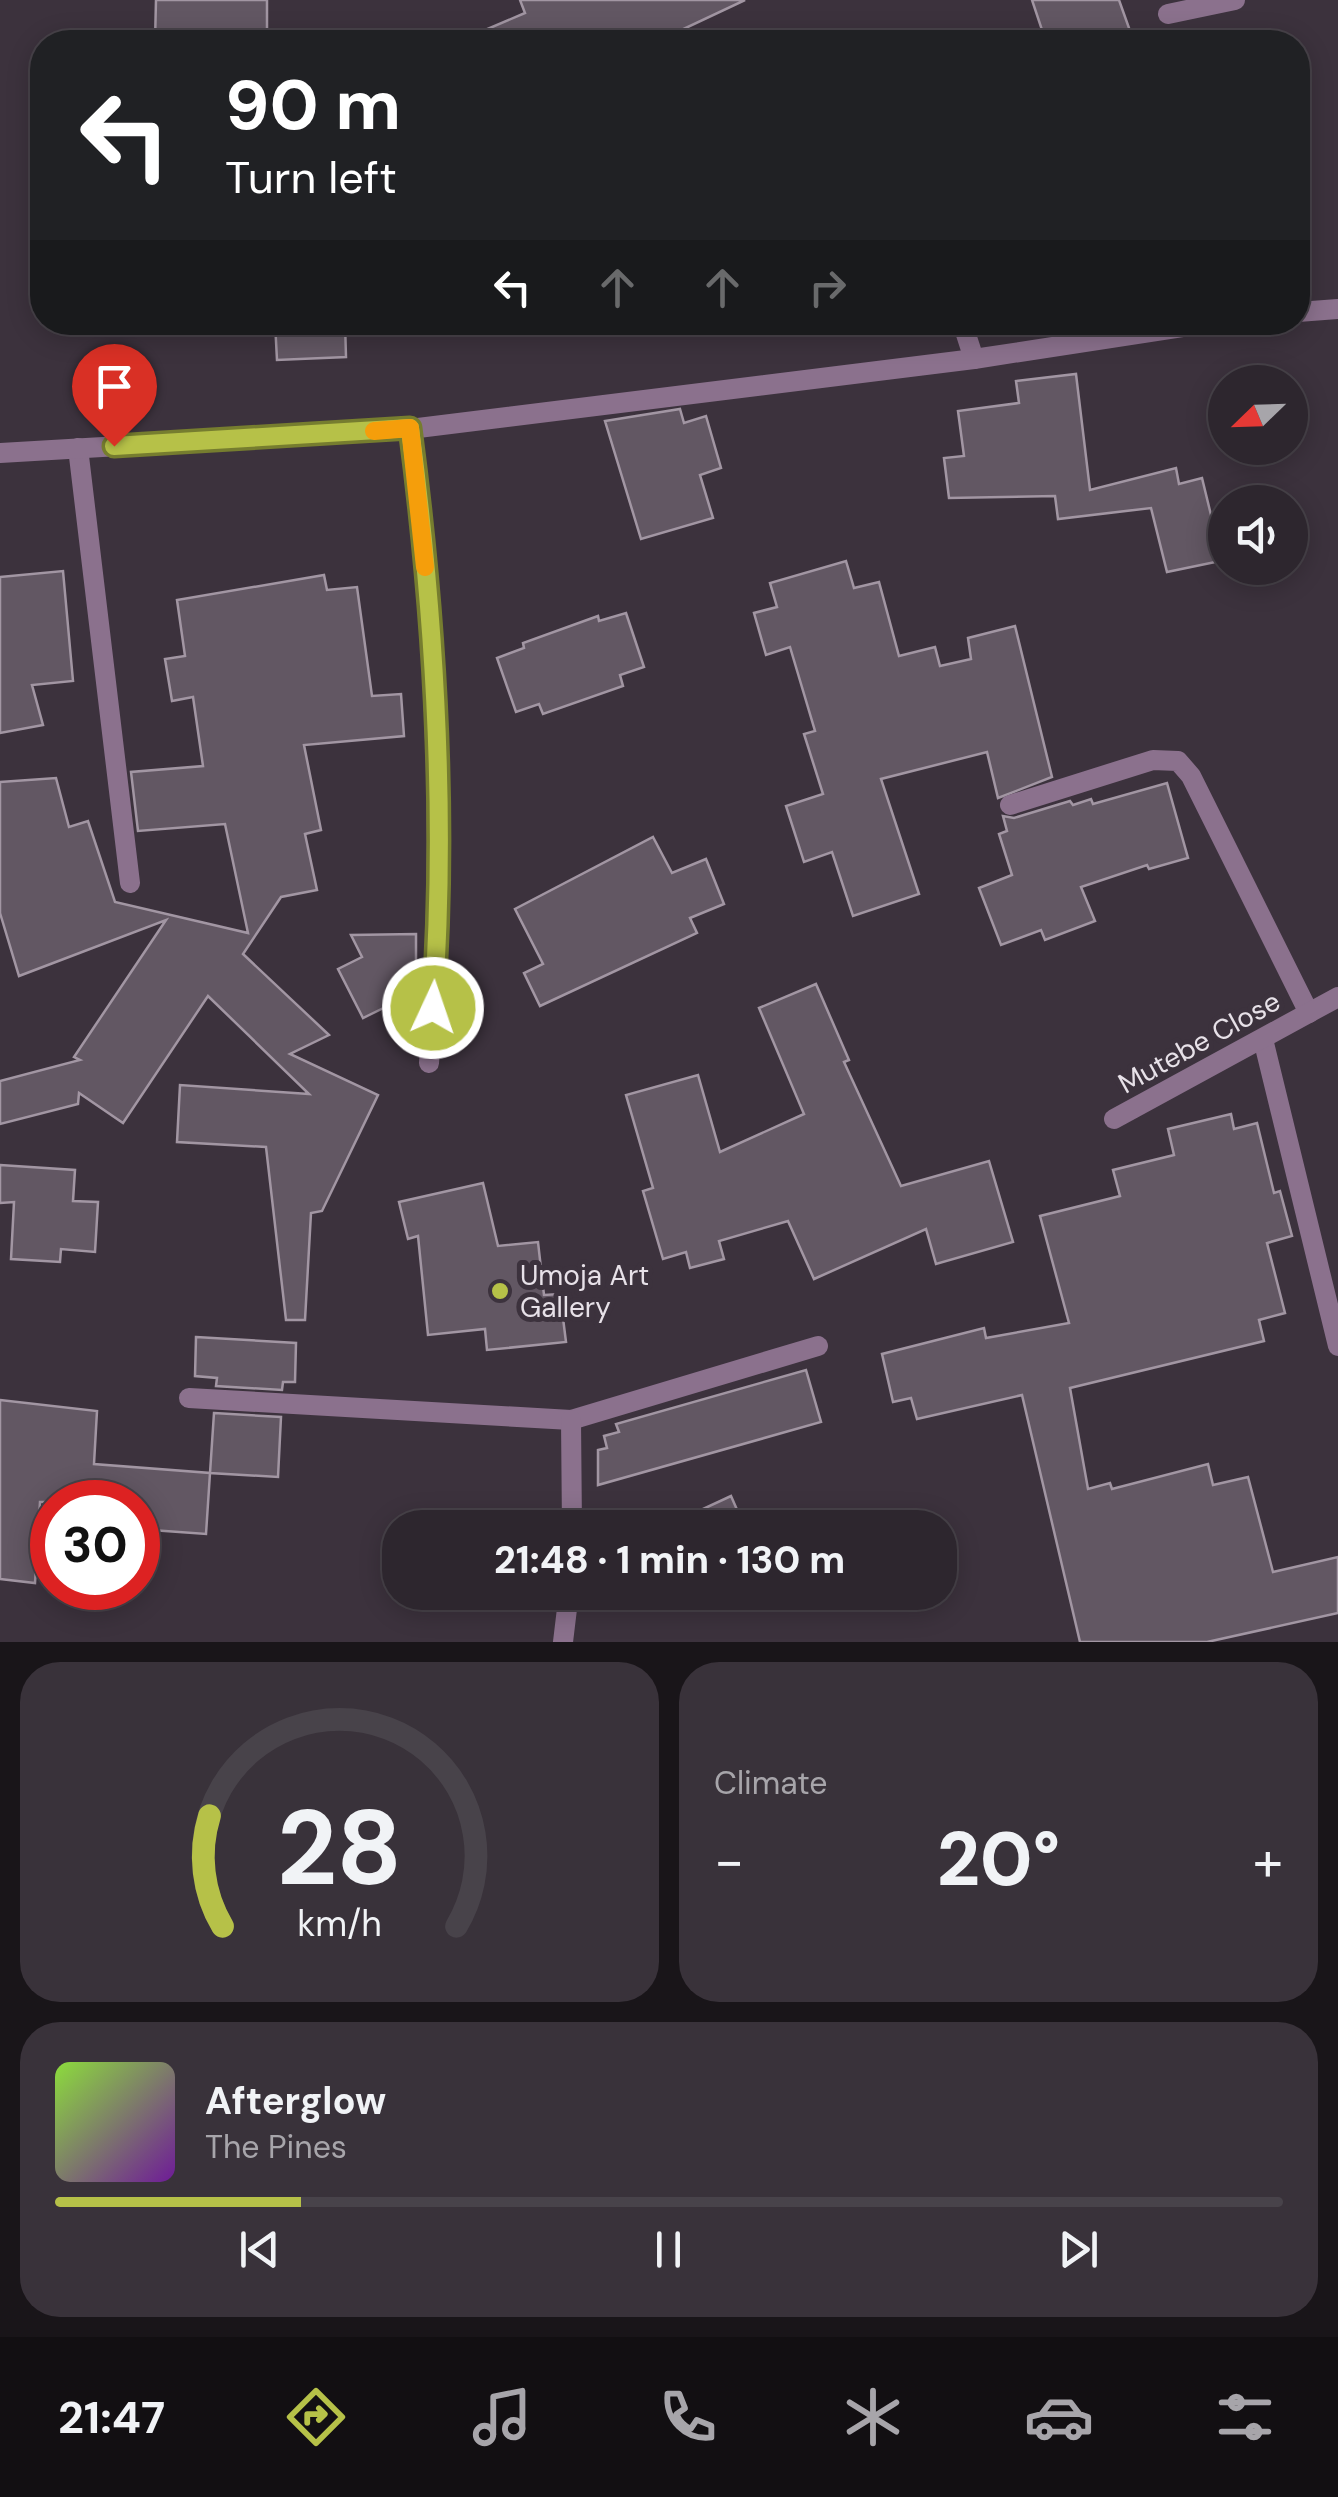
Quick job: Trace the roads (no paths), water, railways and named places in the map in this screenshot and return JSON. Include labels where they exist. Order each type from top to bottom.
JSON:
[{"type":"street","points":[[1168,14],[1235,0]]},
{"type":"street","points":[[1310,311],[1338,308]]},
{"type":"street","points":[[966,335],[974,358]]},
{"type":"street","points":[[0,453],[410,428],[974,358],[1127,335]]},
{"type":"street","points":[[410,428],[422,520],[438,762],[435,980],[429,1064]]},
{"type":"street","points":[[78,448],[130,883]]},
{"type":"street","points":[[1010,805],[1153,760],[1178,761],[1192,776],[1309,1013]]},
{"type":"street","name":"Mutebe Close","points":[[1114,1119],[1338,997]]},
{"type":"street","points":[[1263,1039],[1338,1346]]},
{"type":"street","points":[[189,1398],[571,1420],[818,1346]]},
{"type":"street","points":[[571,1420],[572,1510]]},
{"type":"street","points":[[564,1642],[567,1610]]},
{"type":"place","name":"Umoja Art Gallery","points":[[500,1291]]}]
